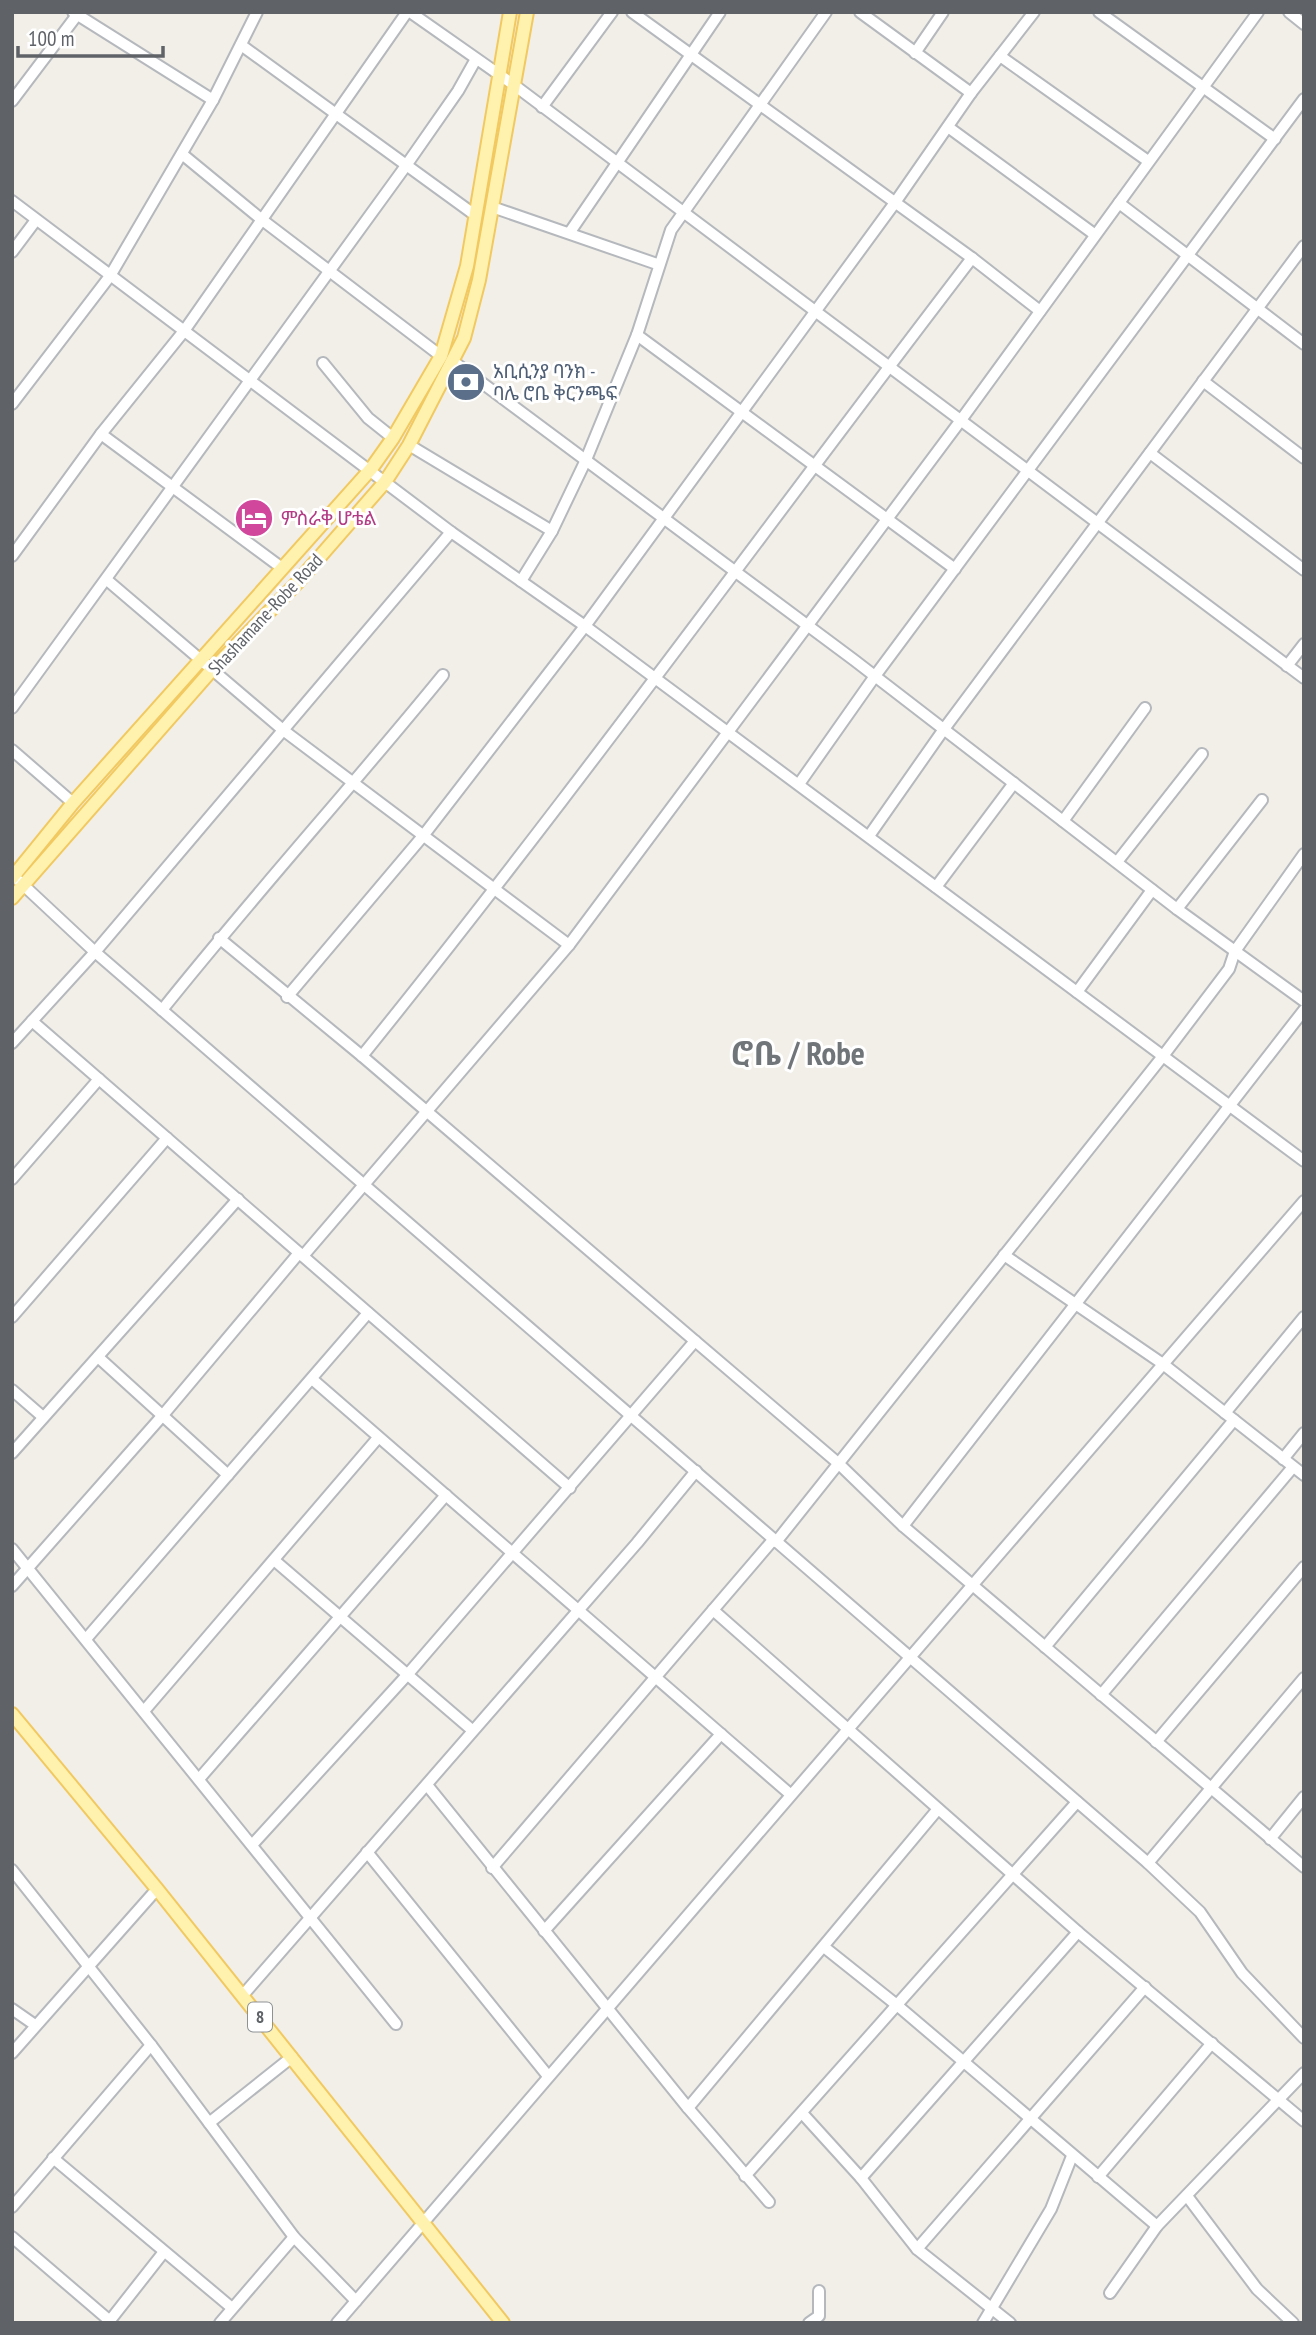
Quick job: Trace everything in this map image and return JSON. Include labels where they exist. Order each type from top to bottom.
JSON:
[{"type":"main road","name":"Shashamane-Robe Road","points":[[12,898],[16,878],[73,803],[371,469],[393,438],[441,356],[458,307],[510,12]]},
{"type":"main road","name":"Shashamane-Robe Road","points":[[16,878],[296,583],[385,482],[410,445],[464,338],[479,280],[527,12]]},
{"type":"main road","name":"8","points":[[12,1714],[243,1995],[503,2323]]},
{"type":"street","points":[[12,404],[110,275],[213,100],[257,12]]},
{"type":"street","points":[[12,556],[101,433],[184,331],[408,12],[514,85],[683,215],[1099,521],[1304,678]]},
{"type":"street","points":[[542,107],[612,12]]},
{"type":"street","points":[[632,12],[972,258],[1040,311]]},
{"type":"street","points":[[570,232],[614,163],[720,12]]},
{"type":"street","points":[[521,581],[552,531],[585,462],[637,335],[657,264],[671,230],[826,12]]},
{"type":"street","points":[[860,12],[971,93]]},
{"type":"street","points":[[915,52],[943,12]]},
{"type":"street","points":[[287,998],[423,836],[585,626],[894,204],[971,93],[1034,12]]},
{"type":"street","points":[[1099,12],[1275,139]]},
{"type":"street","points":[[12,1586],[364,1185],[569,945],[726,731],[961,420],[1258,12]]},
{"type":"street","points":[[1289,12],[1304,24]]},
{"type":"street","points":[[12,101],[75,14],[213,100]]},
{"type":"street","points":[[241,45],[405,167],[475,215]]},
{"type":"street","points":[[1000,56],[1148,161]]},
{"type":"street","points":[[12,708],[405,167],[458,91],[476,59]]},
{"type":"street","points":[[799,784],[875,676],[1189,258],[1304,99]]},
{"type":"street","points":[[948,127],[1094,234]]},
{"type":"street","points":[[182,154],[261,219],[441,356]]},
{"type":"street","points":[[12,201],[371,469],[451,532],[585,626],[1304,1161]]},
{"type":"street","points":[[1119,203],[1304,344]]},
{"type":"street","points":[[492,207],[657,264]]},
{"type":"street","points":[[12,253],[36,219]]},
{"type":"street","points":[[869,836],[944,729],[1304,246]]},
{"type":"street","points":[[362,1056],[497,889],[653,677],[972,258]]},
{"type":"street","points":[[637,335],[955,569]]},
{"type":"street","points":[[454,362],[875,676],[1152,890],[1304,1001]]},
{"type":"street","points":[[323,363],[368,418],[393,438]]},
{"type":"street","points":[[1203,382],[1304,457]]},
{"type":"street","points":[[101,433],[282,568]]},
{"type":"street","points":[[410,445],[552,531]]},
{"type":"street","points":[[1150,453],[1304,570]]},
{"type":"street","points":[[12,1043],[95,952],[451,532]]},
{"type":"street","points":[[107,580],[202,660],[211,672],[283,730],[569,945]]},
{"type":"street","points":[[1287,666],[1304,644]]},
{"type":"street","points":[[162,1010],[219,939],[354,785],[443,675]]},
{"type":"street","points":[[1063,821],[1144,708]]},
{"type":"street","points":[[12,750],[73,803]]},
{"type":"street","points":[[1117,862],[1202,754]]},
{"type":"street","points":[[936,887],[1014,783]]},
{"type":"street","points":[[1177,908],[1262,800]]},
{"type":"street","points":[[492,1868],[655,1676],[775,1541],[838,1463],[1163,1056],[1229,969],[1235,950],[1304,854]]},
{"type":"street","points":[[16,878],[95,952],[696,1471],[909,1660],[1147,1863],[1200,1912],[1242,1973],[1304,2038]]},
{"type":"street","points":[[1077,992],[1152,890]]},
{"type":"street","points":[[219,939],[287,998],[362,1056],[838,1463],[904,1526],[973,1586],[1304,1867]]},
{"type":"street","points":[[904,1526],[1304,1010]]},
{"type":"street","points":[[32,1021],[570,1488]]},
{"type":"street","points":[[12,1179],[99,1079]]},
{"type":"street","points":[[12,1317],[167,1138]]},
{"type":"street","points":[[12,1453],[237,1199]]},
{"type":"street","points":[[337,2323],[607,2006],[1304,1201]]},
{"type":"street","points":[[1004,1255],[1163,1364],[1304,1475]]},
{"type":"street","points":[[86,1639],[368,1313]]},
{"type":"street","points":[[1045,1647],[1230,1417],[1304,1317]]},
{"type":"street","points":[[252,1845],[408,1674],[695,1341]]},
{"type":"street","points":[[98,1357],[228,1475]]},
{"type":"street","points":[[312,1379],[377,1439],[579,1609],[790,1794]]},
{"type":"street","points":[[12,1390],[43,1417]]},
{"type":"street","points":[[1283,1459],[1304,1433]]},
{"type":"street","points":[[144,1711],[377,1439]]},
{"type":"street","points":[[1101,1695],[1293,1467]]},
{"type":"street","points":[[243,1995],[696,1471]]},
{"type":"street","points":[[199,1779],[446,1495]]},
{"type":"street","points":[[12,1549],[396,2024]]},
{"type":"street","points":[[274,1560],[472,1730]]},
{"type":"street","points":[[1156,1742],[1304,1567]]},
{"type":"street","points":[[713,1610],[1078,1932],[1304,2121]]},
{"type":"street","points":[[1147,1863],[1304,1678]]},
{"type":"street","points":[[544,1931],[721,1734]]},
{"type":"street","points":[[427,1785],[688,2108],[769,2202]]},
{"type":"street","points":[[1270,1839],[1304,1797]]},
{"type":"street","points":[[745,2176],[1077,1802]]},
{"type":"street","points":[[688,2108],[938,1809]]},
{"type":"street","points":[[367,1852],[548,2076]]},
{"type":"street","points":[[12,1870],[151,2045],[294,2237],[356,2301]]},
{"type":"street","points":[[12,2053],[157,1889]]},
{"type":"street","points":[[861,2178],[1078,1932]]},
{"type":"street","points":[[824,1947],[898,2006],[1030,2121],[1157,2226]]},
{"type":"street","points":[[917,2249],[1145,1987]]},
{"type":"street","points":[[12,2009],[35,2025]]},
{"type":"street","points":[[1098,2178],[1212,2043]]},
{"type":"street","points":[[12,2207],[151,2045]]},
{"type":"street","points":[[209,2123],[292,2057]]},
{"type":"street","points":[[1110,2293],[1157,2226],[1304,2073]]},
{"type":"street","points":[[802,2113],[861,2178],[917,2249],[1010,2323]]},
{"type":"street","points":[[983,2323],[1051,2209],[1072,2156]]},
{"type":"street","points":[[53,2158],[163,2253],[232,2308]]},
{"type":"street","points":[[1187,2196],[1257,2289],[1293,2323]]},
{"type":"street","points":[[12,2237],[109,2322],[163,2253]]},
{"type":"street","points":[[220,2323],[294,2237]]},
{"type":"street","points":[[809,2323],[819,2316],[818,2291]]},
{"type":"place","name":"አቢሲንያ ባንክ - ባሌ ሮቤ ቅርንጫፍ","points":[[466,382]]},
{"type":"place","name":"ምስራቅ ሆቴል","points":[[254,518]]},
{"type":"district","name":"ሮቤ / Robe","points":[[798,1053]]}]
